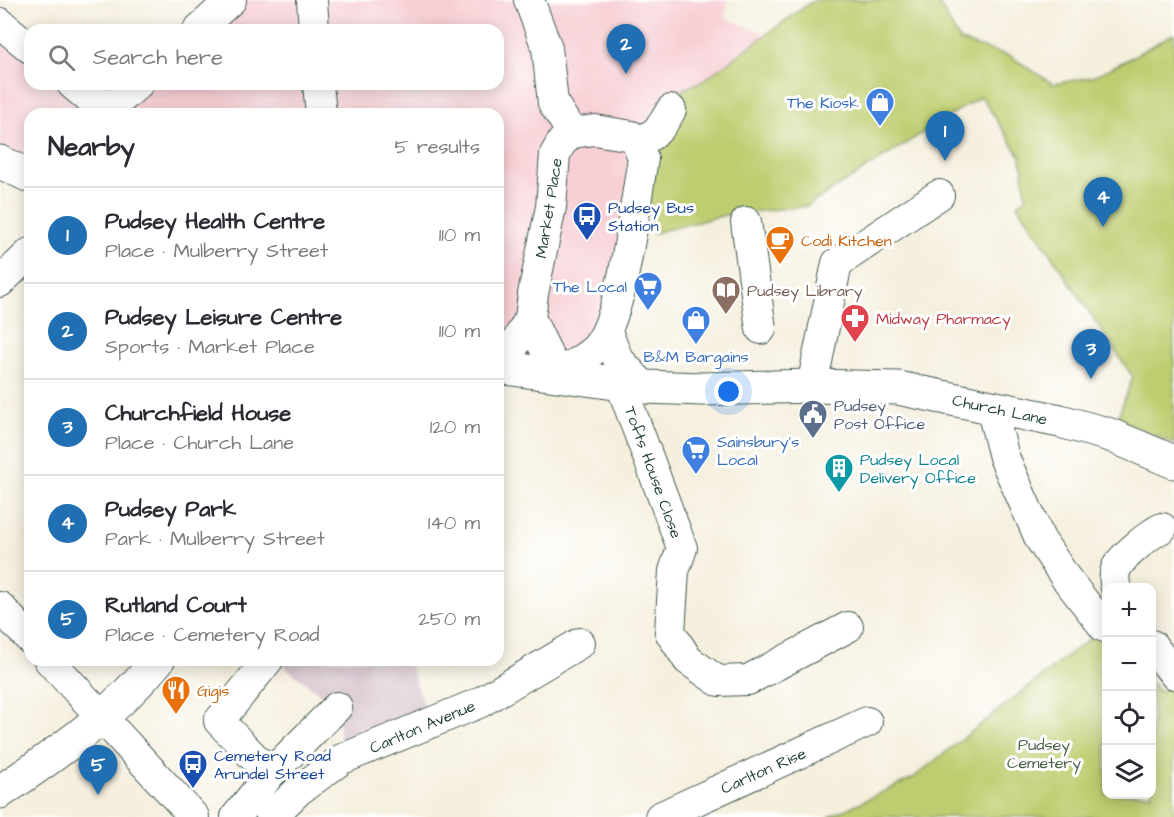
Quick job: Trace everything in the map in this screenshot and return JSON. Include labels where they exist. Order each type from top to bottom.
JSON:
[{"type":"main road","points":[[0,162],[24,173]]},
{"type":"main road","name":"Church Lane","points":[[504,368],[632,386],[898,388],[1060,422],[1110,435],[1174,462]]},
{"type":"main road","points":[[0,792],[54,756],[103,718],[136,687],[153,666]]},
{"type":"street","points":[[205,24],[231,0]]},
{"type":"street","points":[[312,0],[314,24]]},
{"type":"street","points":[[528,0],[547,48],[553,103],[572,133],[596,130],[632,136],[637,141],[643,159],[619,296],[607,332],[596,348],[557,374],[530,318]]},
{"type":"street","points":[[0,23],[24,43]]},
{"type":"street","points":[[79,90],[91,100],[116,104],[131,90]]},
{"type":"street","points":[[319,90],[320,108]]},
{"type":"street","points":[[637,141],[654,135],[671,110]]},
{"type":"street","name":"Market Place","points":[[504,356],[510,351],[530,318],[550,207],[555,154],[562,142],[572,133]]},
{"type":"street","points":[[812,386],[837,263],[939,195]]},
{"type":"street","points":[[746,222],[761,330]]},
{"type":"street","points":[[0,282],[24,259]]},
{"type":"street","points":[[607,332],[632,386]]},
{"type":"street","name":"Tofts House Close","points":[[632,386],[682,548],[674,571],[670,632],[688,660],[718,681],[748,680],[848,627]]},
{"type":"street","points":[[991,407],[1004,457],[1040,538],[1065,577],[1102,624]]},
{"type":"street","points":[[1114,583],[1116,567],[1150,534],[1170,524]]},
{"type":"street","points":[[0,607],[24,630]]},
{"type":"street","name":"Carlton Avenue","points":[[271,817],[299,790],[342,759],[479,703],[580,643]]},
{"type":"street","points":[[1156,650],[1174,674]]},
{"type":"street","points":[[55,666],[194,817]]},
{"type":"street","points":[[263,666],[219,721],[270,774]]},
{"type":"street","points":[[236,817],[270,774],[337,707]]},
{"type":"street","name":"Carlton Rise","points":[[660,817],[867,723]]},
{"type":"shaded area","points":[[231,0],[728,0],[725,18],[767,34],[701,82],[684,89],[671,110],[596,348],[504,366],[504,108],[24,108],[24,173],[0,162],[0,23],[24,43],[24,90],[79,90],[91,100],[120,90],[504,90],[504,24],[205,24]]},
{"type":"shaded area","points":[[284,666],[410,666],[430,723],[342,759],[337,707]]},
{"type":"green space","points":[[814,0],[937,0],[960,41],[1010,56],[1053,84],[1092,77],[1174,33],[1174,444],[1117,419],[1133,377],[1017,204],[1026,198],[1021,157],[981,96],[807,206],[725,215],[653,233],[648,200],[645,139],[672,109],[683,89],[701,82]]},
{"type":"green space","name":"Pudsey Cemetery","points":[[1102,629],[1102,799],[1156,799],[1156,688],[1159,692],[1174,682],[1174,817],[829,817],[913,778]]},
{"type":"place","name":"Pudsey Leisure Centre","points":[[626,74]]},
{"type":"place","name":"The Kiosk","points":[[880,128]]},
{"type":"place","name":"Pudsey Health Centre","points":[[945,161]]},
{"type":"place","name":"Pudsey Park","points":[[1103,227]]},
{"type":"place","name":"Pudsey Bus Station","points":[[587,242]]},
{"type":"place","name":"Codi Kitchen","points":[[780,266]]},
{"type":"place","name":"The Local","points":[[648,312]]},
{"type":"place","name":"Pudsey Library","points":[[726,316]]},
{"type":"place","name":"Midway Pharmacy","points":[[855,344]]},
{"type":"place","name":"B&M Bargains","points":[[696,346]]},
{"type":"place","name":"Churchfield House","points":[[1091,379]]},
{"type":"place","name":"Pudsey Post Office","points":[[813,440]]},
{"type":"place","name":"Sainsbury's Local","points":[[696,476]]},
{"type":"place","name":"Pudsey Local Delivery Office","points":[[839,494]]},
{"type":"place","name":"Gigis","points":[[176,716]]},
{"type":"place","name":"Cemetery Road Arundel Street","points":[[193,790]]},
{"type":"place","name":"Rutland Court","points":[[98,795]]}]
